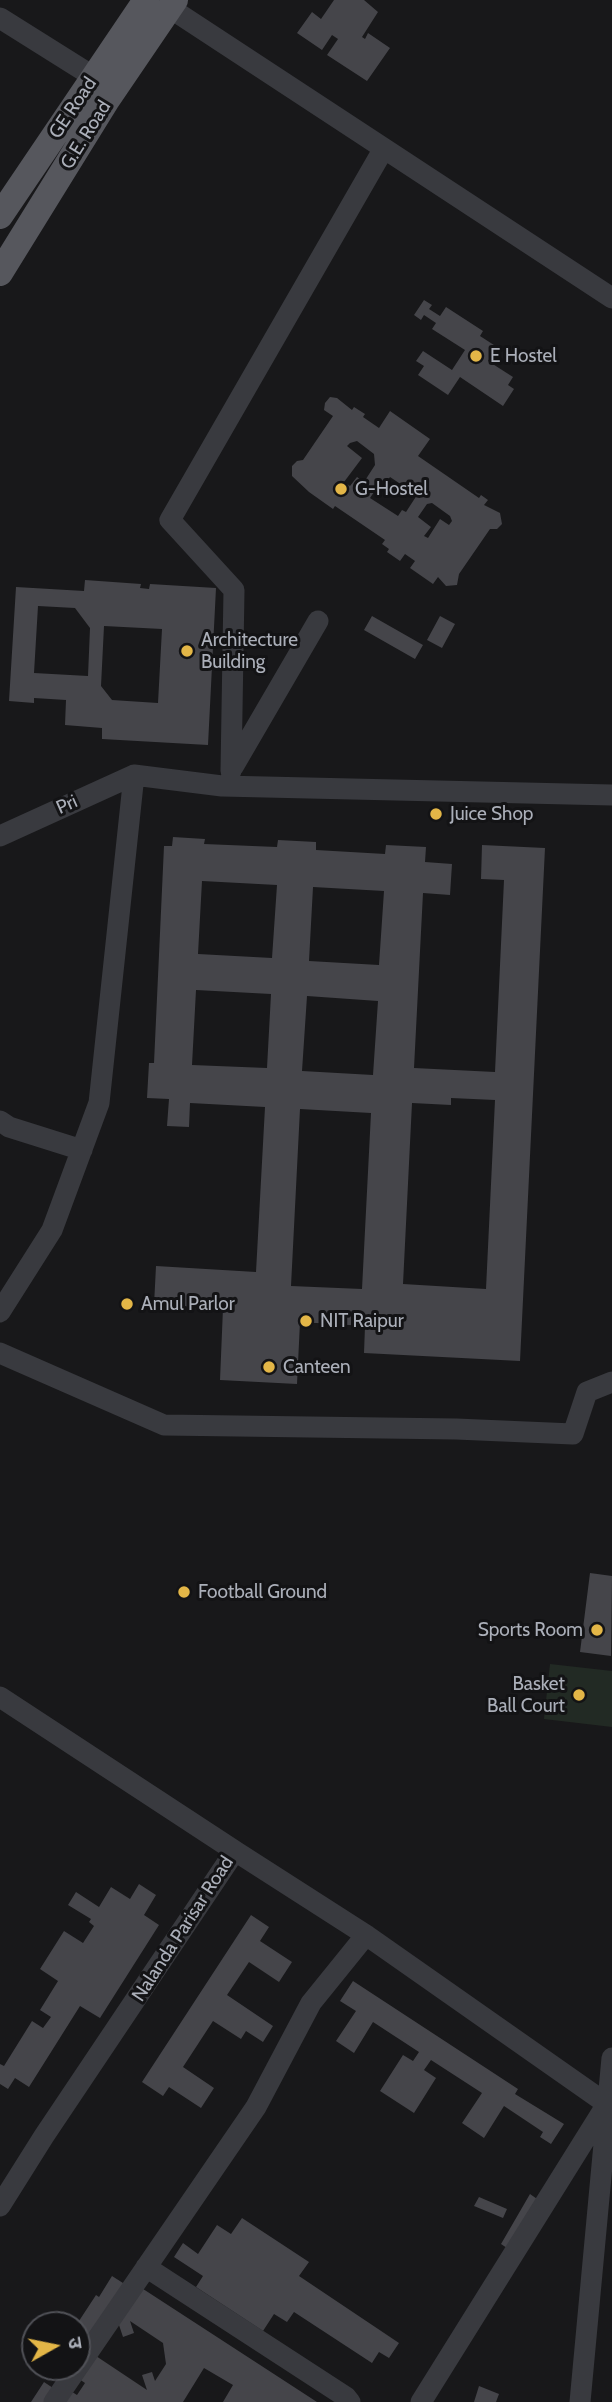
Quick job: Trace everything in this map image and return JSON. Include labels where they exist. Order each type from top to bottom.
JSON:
[{"type":"main road","name":"GE Road","points":[[0,216],[94,77],[164,3]]},
{"type":"main road","name":"G.E. Road","points":[[0,273],[164,3]]},
{"type":"lane","points":[[164,3],[383,150],[612,298]]},
{"type":"lane","points":[[0,18],[94,77]]},
{"type":"lane","points":[[226,779],[234,590],[170,520],[383,150]]},
{"type":"lane","points":[[226,779],[318,621]]},
{"type":"lane","points":[[0,1312],[52,1230],[99,1103],[134,775],[612,795]]},
{"type":"lane","name":"Pri","points":[[0,836],[134,775]]},
{"type":"lane","points":[[0,1121],[9,1127],[82,1150]]},
{"type":"lane","points":[[0,1353],[164,1426],[456,1429],[572,1434],[587,1392],[612,1382]]},
{"type":"lane","name":"Nalanda Parisar Road","points":[[0,1697],[235,1851],[0,2206]]},
{"type":"lane","points":[[235,1851],[366,1936],[607,2104]]},
{"type":"lane","points":[[54,2402],[256,2107],[311,2003],[366,1936]]},
{"type":"lane","points":[[580,2402],[612,2058]]},
{"type":"lane","points":[[421,2402],[607,2104]]},
{"type":"lane","points":[[146,2267],[350,2402]]},
{"type":"shaded area","name":"Basket Ball Court","points":[[550,1664],[612,1671],[612,1727],[544,1719]]},
{"type":"building","points":[[334,0],[364,0],[378,12],[362,37],[365,39],[368,33],[390,48],[367,81],[327,55],[338,39],[332,35],[322,50],[297,33],[312,12],[321,19]]},
{"type":"building","name":"E Hostel","points":[[424,300],[432,305],[429,309],[440,316],[446,307],[483,331],[480,336],[497,347],[488,361],[513,377],[508,385],[514,389],[503,406],[460,377],[448,395],[418,375],[424,366],[416,361],[423,351],[452,370],[465,350],[432,329],[436,323],[424,315],[421,320],[414,315]]},
{"type":"building","name":"G-Hostel","points":[[330,397],[337,398],[352,410],[354,407],[365,414],[363,417],[379,428],[390,411],[430,439],[418,456],[479,498],[481,495],[488,500],[484,505],[500,513],[502,524],[497,529],[490,529],[459,574],[457,585],[446,586],[438,577],[433,584],[410,568],[415,561],[405,554],[400,561],[387,552],[389,549],[382,544],[385,540],[335,506],[333,509],[292,476],[292,466],[303,460],[333,416],[324,410]],"holes":[[[357,441],[374,454],[375,465],[364,482],[357,477],[350,486],[344,482],[362,458],[347,446]],[[390,477],[417,495],[406,512],[402,510],[398,516],[370,498],[382,480],[386,483]],[[432,503],[450,516],[452,521],[449,525],[440,519],[428,538],[424,536],[431,527],[418,517],[427,504]]]},
{"type":"building","name":"Architecture Building","points":[[85,580],[141,584],[140,588],[149,589],[150,584],[216,588],[208,745],[102,739],[102,728],[65,725],[66,700],[34,698],[34,703],[9,701],[16,587],[84,591]],"holes":[[[38,606],[75,608],[90,628],[88,676],[34,673]],[[104,626],[162,629],[158,703],[112,700],[101,686]]]},
{"type":"building","points":[[372,616],[423,645],[415,659],[364,630]]},
{"type":"building","points":[[440,616],[455,624],[442,648],[427,640]]},
{"type":"building","points":[[173,837],[205,839],[204,844],[277,847],[278,840],[316,842],[316,850],[385,854],[386,845],[426,847],[425,862],[452,864],[450,895],[423,893],[414,1068],[495,1072],[504,880],[481,879],[482,845],[545,848],[520,1361],[364,1353],[365,1326],[300,1322],[297,1384],[220,1380],[223,1308],[154,1305],[156,1266],[256,1272],[265,1107],[190,1103],[189,1127],[167,1126],[169,1099],[147,1098],[149,1063],[154,1063],[164,846],[172,846]],"holes":[[[202,881],[277,885],[272,958],[198,954]],[[313,887],[384,891],[379,965],[309,961]],[[196,990],[271,994],[267,1068],[192,1065]],[[307,996],[378,1001],[373,1075],[302,1071]],[[451,1098],[495,1100],[486,1289],[403,1284],[412,1103],[451,1105]],[[300,1109],[371,1113],[362,1289],[291,1286]]]},
{"type":"building","name":"Sports Room","points":[[590,1573],[612,1576],[611,1656],[580,1652]]},
{"type":"building","points":[[139,1884],[156,1895],[144,1915],[159,1925],[100,2018],[80,2006],[29,2087],[15,2078],[8,2089],[0,2084],[0,2064],[4,2066],[32,2021],[43,2028],[51,2017],[40,2010],[58,1981],[40,1969],[64,1931],[83,1943],[94,1926],[89,1922],[91,1919],[68,1905],[76,1892],[99,1907],[111,1887],[130,1899]]},
{"type":"building","points":[[251,1915],[269,1927],[260,1941],[292,1962],[279,1982],[249,1962],[227,1995],[273,2026],[263,2042],[246,2031],[241,2039],[213,2021],[183,2067],[214,2088],[201,2108],[169,2087],[163,2096],[142,2082]]},
{"type":"building","points":[[353,1981],[518,2089],[515,2094],[564,2124],[551,2144],[540,2137],[543,2132],[504,2106],[484,2138],[462,2123],[482,2093],[431,2060],[424,2070],[436,2078],[414,2113],[380,2091],[403,2055],[413,2061],[419,2052],[373,2022],[354,2053],[336,2041],[356,2011],[340,2001]]},
{"type":"building","points":[[530,2194],[540,2201],[510,2250],[501,2244]]},
{"type":"building","points":[[479,2197],[507,2209],[503,2218],[474,2206]]},
{"type":"building","points":[[242,2218],[309,2262],[299,2276],[399,2343],[389,2358],[379,2352],[372,2363],[294,2312],[287,2322],[274,2314],[263,2331],[196,2287],[203,2276],[174,2257],[183,2243],[198,2254],[217,2225],[231,2234]]},
{"type":"building","points":[[112,2276],[134,2290],[137,2285],[317,2402],[223,2402],[233,2385],[204,2368],[183,2402],[31,2402],[44,2382],[65,2396],[69,2390],[77,2395],[85,2383],[82,2381],[91,2381],[91,2311],[86,2311],[96,2295],[99,2297]],"holes":[[[130,2321],[163,2343],[166,2364],[155,2381],[152,2372],[142,2375],[147,2390],[96,2356],[118,2322],[123,2337],[134,2333]]]},
{"type":"building","points":[[479,2386],[499,2394],[496,2402],[474,2402]]},
{"type":"place","name":"E Hostel","points":[[476,356]]},
{"type":"place","name":"G-Hostel","points":[[341,489]]},
{"type":"place","name":"Architecture Building","points":[[187,651]]},
{"type":"place","name":"Juice Shop","points":[[436,814]]},
{"type":"place","name":"Amul Parlor","points":[[127,1304]]},
{"type":"place","name":"NIT Raipur","points":[[306,1321]]},
{"type":"place","name":"Canteen","points":[[269,1367]]},
{"type":"place","name":"Football Ground","points":[[184,1592]]},
{"type":"place","name":"Sports Room","points":[[597,1630]]},
{"type":"place","name":"Basket Ball Court","points":[[579,1695]]}]
